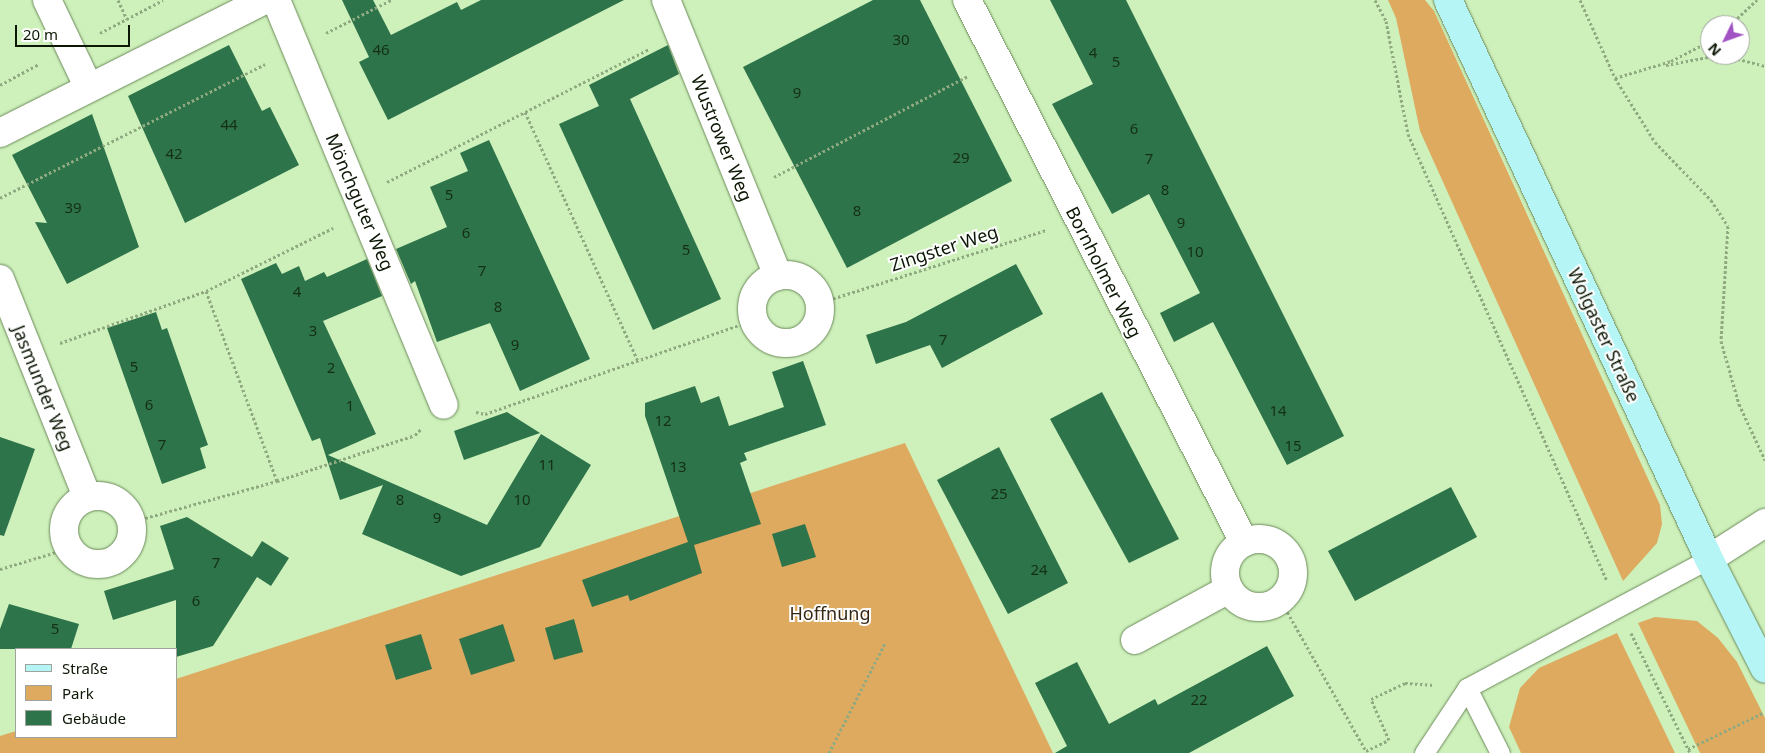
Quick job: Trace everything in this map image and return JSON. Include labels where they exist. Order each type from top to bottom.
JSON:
[{"type":"main road","name":"Wolgaster Straße","points":[[1448,0],[1709,559],[1765,668]]},
{"type":"street","points":[[47,0],[88,86]]},
{"type":"street","points":[[0,133],[88,86],[264,0]]},
{"type":"street","name":"Mönchguter Weg","points":[[276,0],[444,405]]},
{"type":"street","name":"Wustrower Weg","points":[[666,0],[778,276]]},
{"type":"street","name":"Bornholmer Weg","points":[[967,0],[1076,220],[1244,542]]},
{"type":"street","points":[[778,276],[801,279],[810,285],[819,303],[819,318],[806,337],[784,343],[764,336],[754,320],[754,296],[778,276]]},
{"type":"street","name":"Jasmunder Weg","points":[[0,279],[87,497]]},
{"type":"street","points":[[99,495],[121,504],[129,513],[133,536],[121,557],[105,564],[79,559],[69,548],[65,520],[87,497],[99,495]]},
{"type":"street","points":[[1709,559],[1765,523]]},
{"type":"street","points":[[1266,540],[1286,551],[1293,573],[1280,599],[1256,607],[1229,589],[1228,558],[1244,542],[1266,540]]},
{"type":"street","points":[[1135,640],[1229,589]]},
{"type":"lane","points":[[1424,753],[1467,688],[1709,559]]},
{"type":"lane","points":[[1467,688],[1500,753]]},
{"type":"path","points":[[118,0],[127,19]]},
{"type":"path","points":[[0,198],[391,0]]},
{"type":"path","points":[[1375,0],[1386,21],[1408,134],[1618,606],[1689,751],[1765,712]]},
{"type":"path","points":[[1580,0],[1615,78],[1655,142],[1711,200],[1728,226],[1721,341],[1738,404],[1765,460]]},
{"type":"path","points":[[1741,15],[1757,0]]},
{"type":"path","points":[[29,354],[206,291],[525,112],[680,34]]},
{"type":"path","points":[[1615,78],[1641,70],[1700,45]]},
{"type":"path","points":[[1641,70],[1700,59]]},
{"type":"path","points":[[745,192],[998,61]]},
{"type":"path","points":[[1750,62],[1765,66]]},
{"type":"path","points":[[525,112],[638,360]]},
{"type":"path","name":"Zingster Weg","points":[[819,303],[1076,220]]},
{"type":"path","points":[[206,291],[276,481]]},
{"type":"path","points":[[0,569],[69,548]]},
{"type":"path","points":[[1280,599],[1366,751],[1389,740],[1371,699],[1406,683],[1467,688]]},
{"type":"path","points":[[829,753],[885,642]]},
{"type":"green space","points":[[1388,0],[1425,0],[1434,11],[1660,505],[1662,524],[1657,543],[1623,581],[1420,131],[1396,18]]},
{"type":"green space","name":"Hoffnung","points":[[905,443],[1053,753],[0,753],[0,736],[15,731],[15,738],[178,738],[178,678]]},
{"type":"green space","points":[[1655,617],[1697,621],[1718,638],[1737,662],[1765,718],[1765,753],[1700,753],[1638,623]]},
{"type":"green space","points":[[1617,633],[1675,753],[1521,753],[1509,727],[1520,688],[1539,668]]},
{"type":"building","points":[[342,0],[373,0],[391,35],[457,2],[461,10],[481,0],[624,0],[388,120],[359,62],[369,57]]},
{"type":"building","points":[[873,0],[920,0],[1012,181],[847,268],[743,67]]},
{"type":"building","points":[[1050,0],[1126,0],[1344,436],[1287,465],[1213,322],[1174,342],[1160,313],[1200,293],[1149,194],[1112,214],[1052,104],[1093,84]]},
{"type":"building","points":[[229,45],[262,111],[270,107],[299,165],[185,223],[128,96]]},
{"type":"building","points":[[668,45],[679,74],[630,99],[721,299],[653,330],[559,124],[599,106],[589,85]]},
{"type":"building","points":[[92,114],[139,247],[67,284],[35,222],[47,223],[12,155]]},
{"type":"building","points":[[489,140],[590,359],[520,391],[490,323],[437,342],[415,281],[411,284],[396,249],[447,227],[430,187],[468,171],[460,153]]},
{"type":"building","points":[[367,259],[382,296],[323,321],[376,434],[328,455],[487,525],[541,434],[591,465],[540,547],[461,576],[362,534],[383,485],[340,500],[320,438],[312,441],[241,279],[276,263],[282,274],[299,266],[305,281],[324,272],[327,277]]},
{"type":"building","points":[[1016,264],[1043,314],[942,368],[930,345],[876,364],[866,335],[906,322]]},
{"type":"building","points":[[156,312],[162,330],[167,328],[208,445],[200,448],[206,468],[162,484],[107,328]]},
{"type":"building","points":[[803,361],[826,425],[744,453],[747,460],[740,463],[761,524],[694,545],[702,573],[630,601],[628,595],[592,607],[582,580],[688,542],[645,416],[645,403],[695,386],[701,403],[719,396],[729,426],[784,407],[772,372]]},
{"type":"building","points":[[1102,392],[1179,539],[1129,563],[1050,419]]},
{"type":"building","points":[[507,412],[540,433],[464,460],[454,431]]},
{"type":"building","points":[[0,437],[35,449],[4,536],[0,535]]},
{"type":"building","points":[[999,447],[1068,583],[1008,614],[937,480]]},
{"type":"building","points":[[1451,487],[1477,537],[1355,601],[1328,551]]},
{"type":"building","points":[[187,517],[252,557],[262,541],[289,558],[271,586],[257,577],[213,646],[178,656],[178,648],[176,648],[176,600],[113,620],[104,591],[174,569],[160,526]]},
{"type":"building","points":[[805,524],[816,557],[782,567],[772,534]]},
{"type":"building","points":[[9,604],[79,624],[71,648],[0,649],[0,629]]},
{"type":"building","points":[[574,619],[583,652],[554,660],[545,628]]},
{"type":"building","points":[[503,624],[515,661],[471,675],[459,639]]},
{"type":"building","points":[[421,634],[432,669],[396,680],[385,645]]},
{"type":"building","points":[[1267,646],[1294,696],[1189,753],[1055,753],[1067,746],[1035,683],[1077,662],[1109,724],[1155,699],[1158,705]]}]
